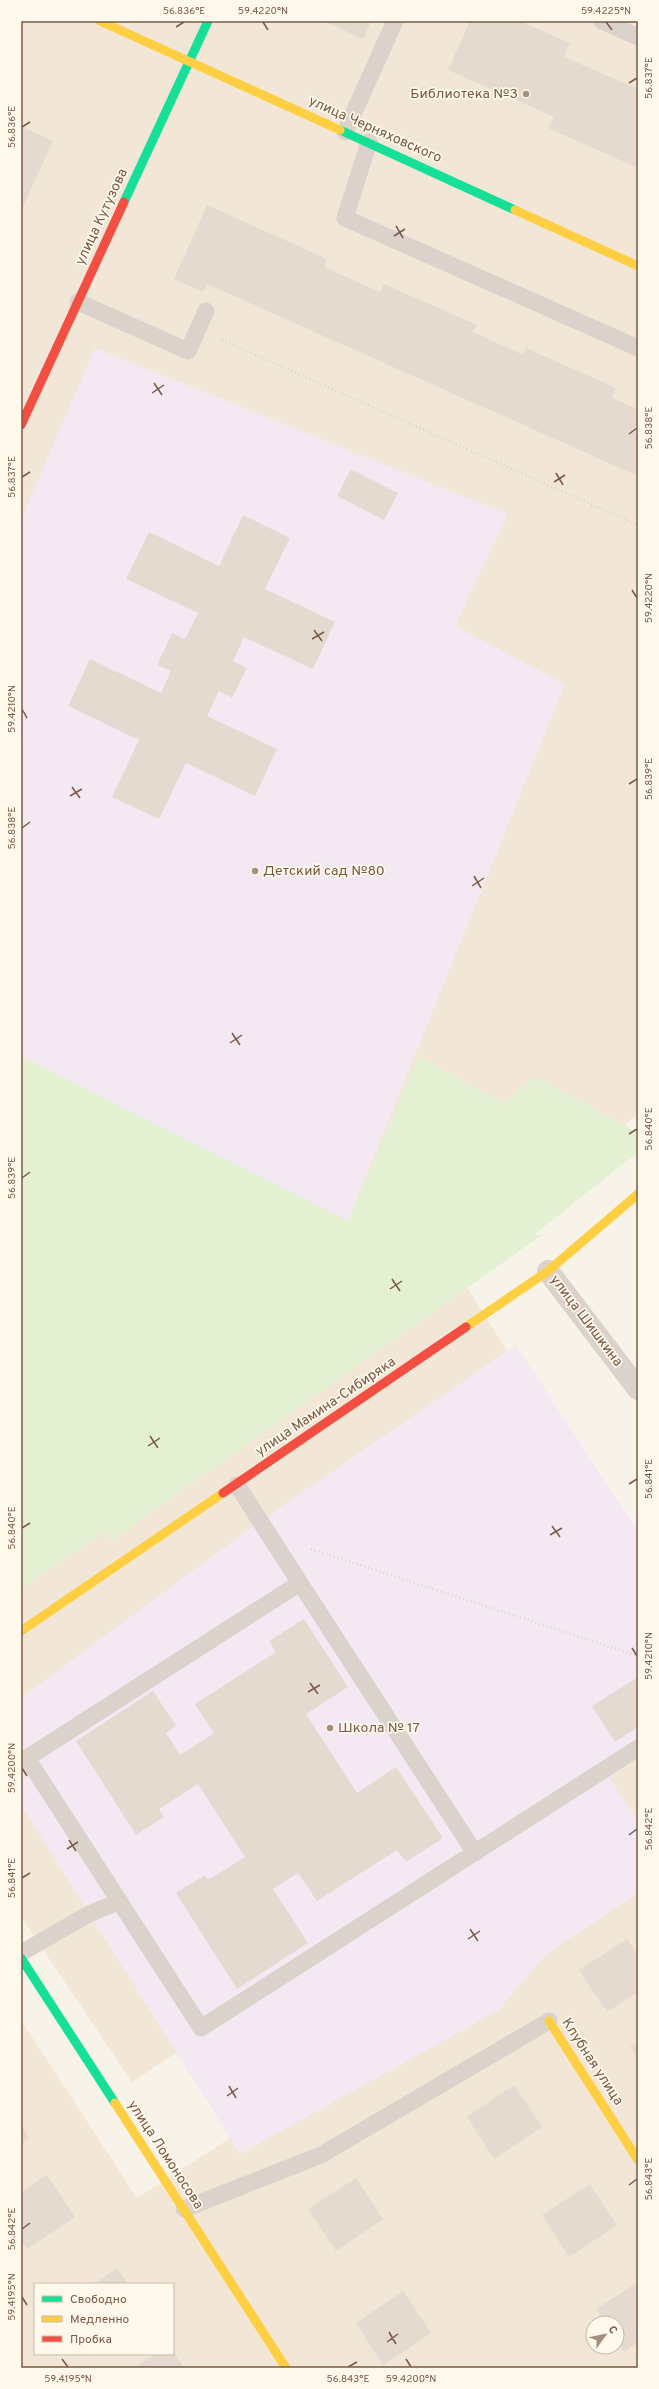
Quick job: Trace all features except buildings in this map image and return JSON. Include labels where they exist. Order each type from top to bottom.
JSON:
[{"type":"street","name":"улица Черняховского","points":[[100,21],[369,142],[638,266]]},
{"type":"street","name":"улица Кутузова","points":[[21,425],[208,21]]},
{"type":"street","name":"улица Мамина-Сибиряка","points":[[21,1631],[237,1485],[548,1271],[638,1194]]},
{"type":"street","name":"улица Шишкина","points":[[548,1271],[638,1389]]},
{"type":"street","name":"улица Ломоносова","points":[[21,1958],[286,2368]]},
{"type":"street","name":"Клубная улица","points":[[549,2021],[638,2160]]},
{"type":"lane","points":[[345,132],[395,21]]},
{"type":"lane","points":[[602,21],[638,37]]},
{"type":"lane","points":[[369,142],[345,218],[638,348]]},
{"type":"lane","points":[[78,302],[188,351],[206,311]]},
{"type":"lane","points":[[237,1485],[475,1853]]},
{"type":"lane","points":[[300,1583],[27,1758],[201,2028],[638,1748]]},
{"type":"lane","points":[[21,1953],[89,1914],[120,1901]]},
{"type":"lane","points":[[184,2209],[321,2155],[549,2021]]},
{"type":"path","points":[[198,329],[638,525]]},
{"type":"path","points":[[270,1536],[638,1656]]},
{"type":"shaded area","points":[[21,21],[638,21],[638,1114],[455,1269],[638,1556],[638,1749],[132,2082],[21,1917]]},
{"type":"shaded area","name":"Детский сад №80","points":[[95,348],[508,514],[455,626],[565,684],[348,1221],[21,1058],[21,519]]},
{"type":"shaded area","name":"Школа № 17","points":[[516,1345],[638,1531],[638,1758],[610,1778],[638,1822],[638,1893],[546,1954],[499,2010],[240,2154],[21,1805],[21,1698],[260,1521]]},
{"type":"shaded area","points":[[638,1754],[638,2368],[21,2368],[21,2020],[137,2198],[594,1904],[539,1817]]},
{"type":"green space","points":[[21,1056],[348,1221],[419,1056],[504,1104],[529,1080],[541,1079],[638,1133],[638,1152],[534,1235],[542,1235],[112,1540],[104,1533],[21,1588]]},
{"type":"traffic: fast","points":[[124,202],[208,21]]},
{"type":"traffic: fast","points":[[340,130],[515,210]]},
{"type":"traffic: fast","points":[[21,1958],[115,2103]]},
{"type":"traffic: slow","points":[[100,21],[340,130]]},
{"type":"traffic: slow","points":[[515,210],[638,266]]},
{"type":"traffic: slow","points":[[466,1327],[548,1271],[638,1194]]},
{"type":"traffic: slow","points":[[21,1631],[223,1493]]},
{"type":"traffic: slow","points":[[549,2021],[638,2160]]},
{"type":"traffic: slow","points":[[115,2103],[286,2368]]},
{"type":"traffic: jam","points":[[21,425],[124,202]]},
{"type":"traffic: jam","points":[[223,1493],[466,1327]]},
{"type":"place","name":"Библиотека №3","points":[[526,94]]},
{"type":"place","name":"Детский сад №80","points":[[255,871]]},
{"type":"place","name":"Школа № 17","points":[[330,1728]]}]
